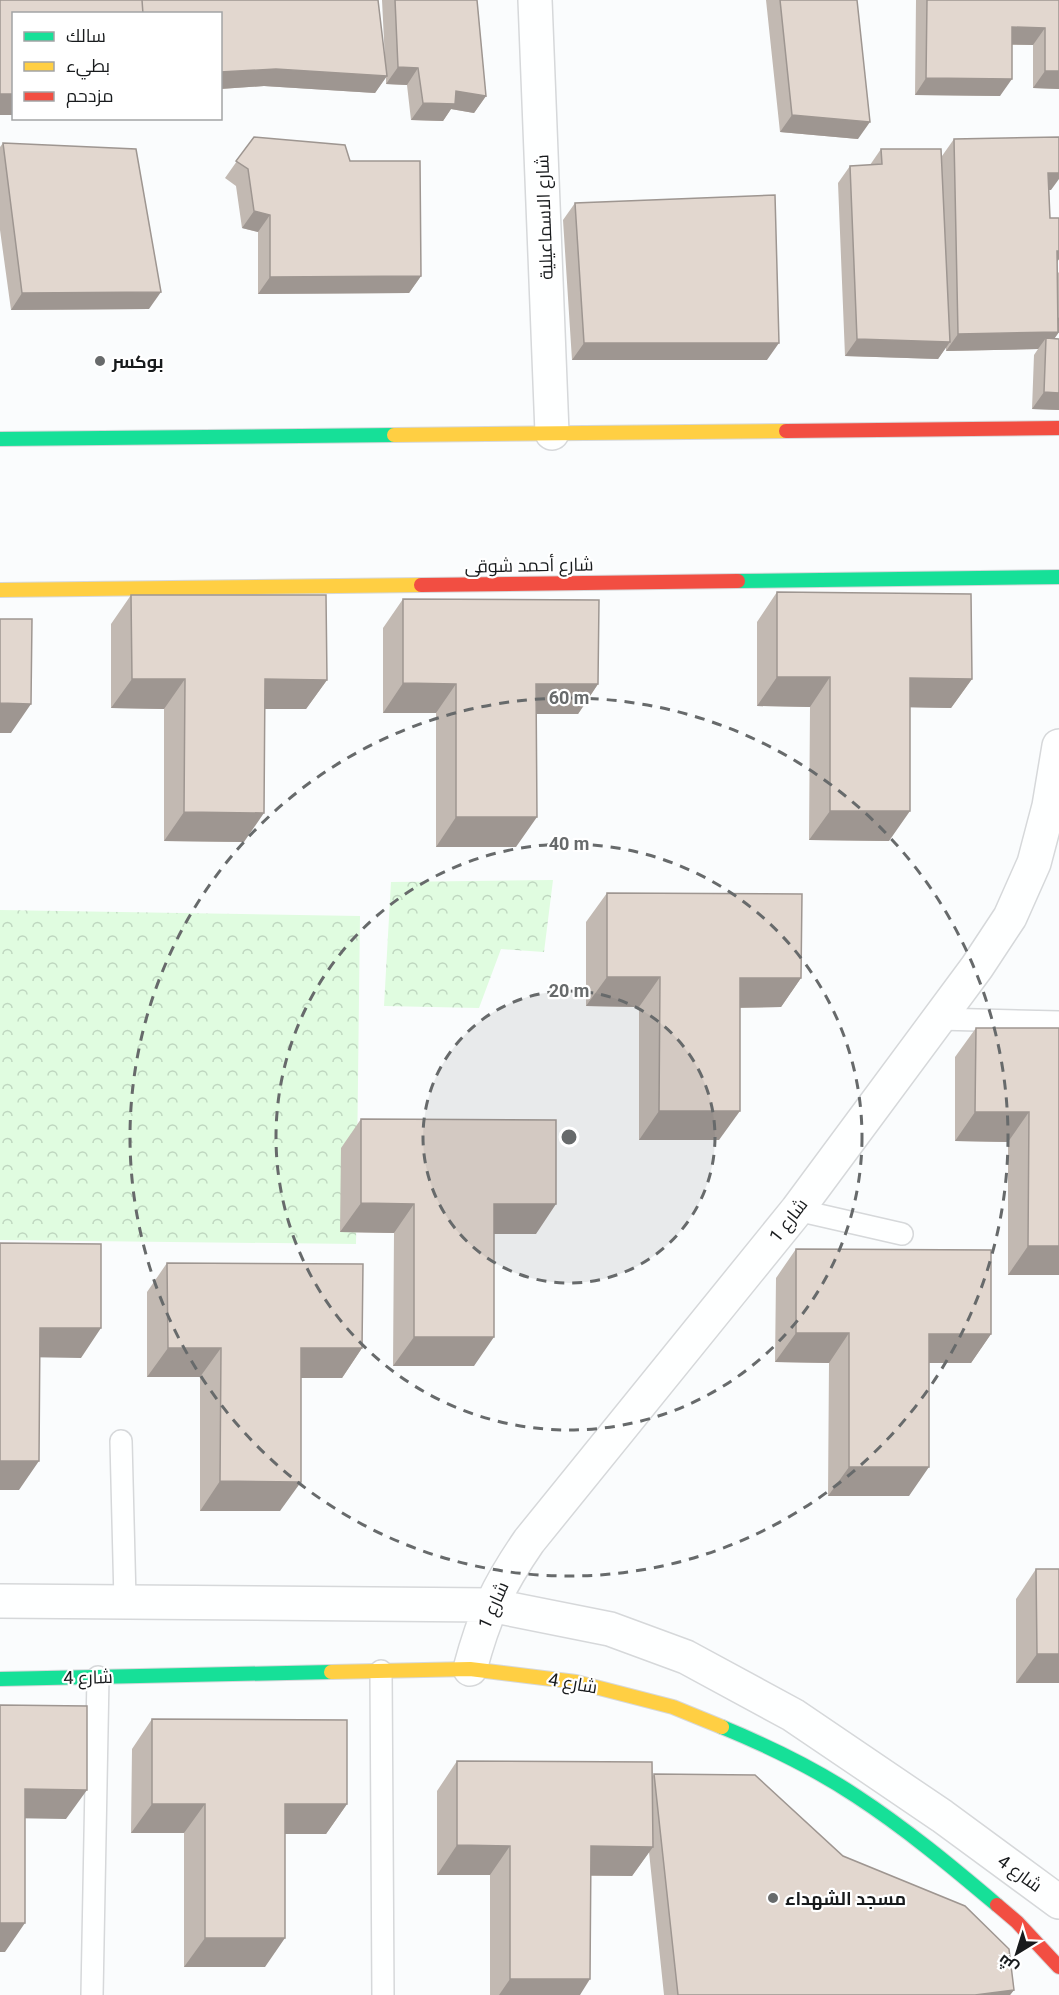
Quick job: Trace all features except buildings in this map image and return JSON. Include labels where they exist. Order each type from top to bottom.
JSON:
[{"type":"street","name":"شارع الاسماعيلية","points":[[535,0],[552,433]]},
{"type":"street","points":[[0,439],[1059,428]]},
{"type":"street","name":"شارع أحمد شوقى","points":[[0,590],[1059,577]]},
{"type":"street","name":"شارع 1","points":[[470,1669],[478,1637],[490,1605],[508,1572],[529,1541],[797,1210],[977,967],[1010,917],[1034,863],[1049,806],[1059,746]]},
{"type":"street","name":"شارع 4","points":[[0,1600],[490,1605],[610,1629],[686,1657],[793,1715],[942,1816],[1059,1902]]},
{"type":"street","name":"شارع 4","points":[[0,1679],[470,1669],[576,1682],[673,1707],[767,1746],[855,1795],[939,1856],[1009,1914],[1059,1967]]},
{"type":"lane","points":[[938,1019],[1059,1022]]},
{"type":"lane","points":[[797,1210],[902,1234]]},
{"type":"lane","points":[[121,1441],[125,1600]]},
{"type":"lane","points":[[381,1671],[383,1995]]},
{"type":"lane","points":[[92,1995],[98,1677]]},
{"type":"lane","points":[[855,1795],[863,1762]]},
{"type":"green space","points":[[553,880],[544,952],[501,949],[479,1008],[384,1006],[391,882]]},
{"type":"green space","points":[[0,910],[360,916],[356,1244],[0,1240]]},
{"type":"traffic: fast","points":[[0,439],[394,435]]},
{"type":"traffic: fast","points":[[738,581],[1059,577]]},
{"type":"traffic: fast","points":[[0,1679],[331,1672]]},
{"type":"traffic: fast","points":[[722,1727],[790,1758],[856,1796],[928,1848],[997,1905]]},
{"type":"traffic: slow","points":[[394,435],[786,431]]},
{"type":"traffic: slow","points":[[0,590],[421,585]]},
{"type":"traffic: slow","points":[[331,1672],[470,1669],[576,1682],[673,1707],[722,1727]]},
{"type":"traffic: jam","points":[[786,431],[1059,428]]},
{"type":"traffic: jam","points":[[421,585],[738,581]]},
{"type":"traffic: jam","points":[[997,1905],[1017,1922],[1059,1967]]},
{"type":"place","name":"بوكسر","points":[[100,361]]},
{"type":"place","name":"مسجد الشهداء","points":[[773,1898]]}]
